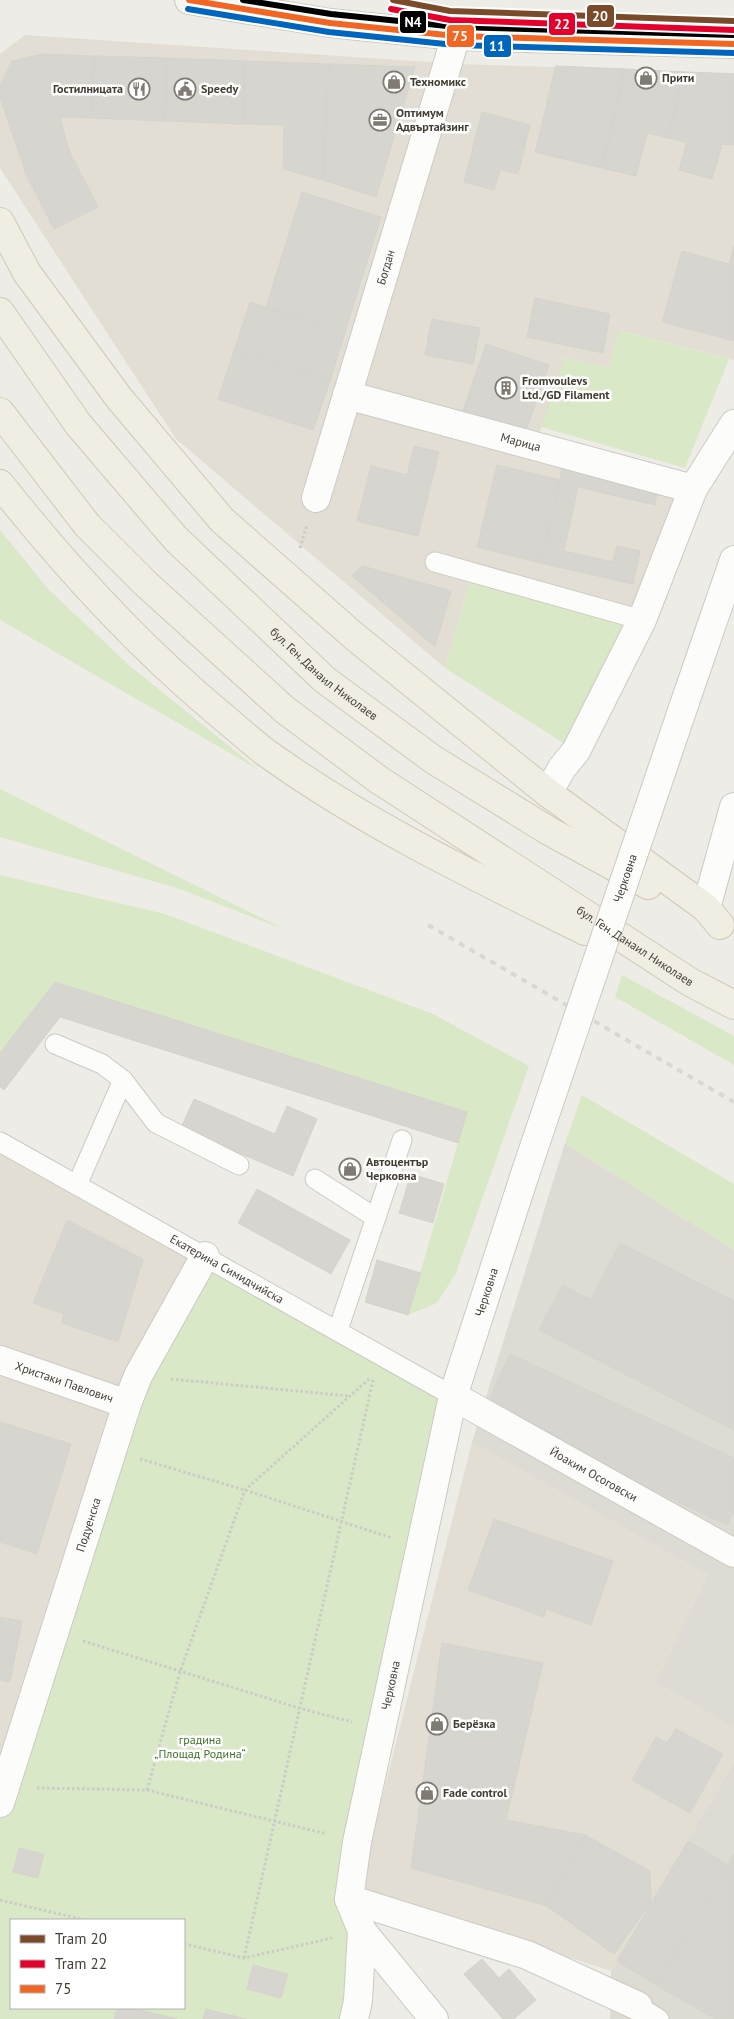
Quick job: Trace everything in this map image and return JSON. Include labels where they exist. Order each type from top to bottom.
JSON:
[{"type":"main road","points":[[189,0],[330,23],[456,36],[734,44]]},
{"type":"main road","points":[[0,222],[27,273],[119,398],[222,520],[355,637],[548,793],[720,922]]},
{"type":"main road","name":"бул. Ген. Данаил Николаев","points":[[0,312],[78,424],[176,539],[325,680],[442,765],[549,831],[720,922]]},
{"type":"main road","name":"бул. Ген. Данаил Николаев","points":[[0,412],[87,525],[145,583],[285,710],[379,780],[690,982],[734,1005]]},
{"type":"main road","points":[[0,484],[45,541],[131,635],[191,690],[265,751],[358,813],[448,863],[690,982]]},
{"type":"street","name":"Богдан","points":[[316,498],[456,36]]},
{"type":"street","name":"Марица","points":[[347,395],[693,490]]},
{"type":"street","points":[[548,793],[562,768],[576,752],[642,620],[693,490],[734,424]]},
{"type":"street","name":"Черковна","points":[[349,1899],[357,1842],[453,1396],[526,1171],[734,560]]},
{"type":"street","points":[[720,922],[734,807]]},
{"type":"street","name":"Подуенска","points":[[2,1792],[113,1451],[126,1404],[138,1376],[205,1256]]},
{"type":"street","name":"Христаки Павлович","points":[[0,1360],[126,1404]]},
{"type":"street","name":"Йоаким Осоговски","points":[[453,1396],[734,1552]]},
{"type":"street","points":[[349,1899],[362,1931],[434,2019]]},
{"type":"street","points":[[349,1899],[527,1955],[649,2013]]},
{"type":"street","points":[[354,2019],[358,2001],[362,1931]]},
{"type":"lane","points":[[435,562],[642,620]]},
{"type":"lane","points":[[56,1044],[102,1064],[123,1080],[156,1122],[239,1165]]},
{"type":"lane","points":[[77,1185],[123,1080]]},
{"type":"lane","points":[[338,1330],[402,1140]]},
{"type":"lane","name":"Екатерина Симидчийска","points":[[0,1142],[453,1396]]},
{"type":"lane","points":[[315,1179],[376,1218]]},
{"type":"path","points":[[147,1790],[180,1672],[245,1490],[374,1374],[244,1958]]},
{"type":"path","points":[[138,1376],[350,1396]]},
{"type":"path","points":[[113,1451],[245,1490],[421,1548]]},
{"type":"path","points":[[55,1632],[299,1708],[382,1730]]},
{"type":"path","points":[[2,1792],[147,1790],[357,1842]]},
{"type":"path","points":[[0,1900],[80,1919]]},
{"type":"path","points":[[185,1944],[244,1958],[362,1931]]},
{"type":"shaded area","points":[[25,35],[459,64],[734,73],[734,360],[619,330],[609,368],[565,358],[535,446],[693,489],[642,620],[472,573],[445,668],[176,439],[0,168],[0,54]]},
{"type":"shaded area","points":[[0,1142],[205,1256],[0,1807]]},
{"type":"shaded area","points":[[565,1143],[734,1250],[734,1728],[656,1682],[708,1575],[472,1442]]},
{"type":"shaded area","points":[[472,1442],[708,1575],[656,1682],[734,1728],[734,1762],[611,1971],[359,1889]]},
{"type":"shaded area","points":[[734,1762],[734,2019],[610,2019],[611,1971]]},
{"type":"green space","points":[[618,330],[729,359],[685,468],[541,427],[565,358],[609,368]]},
{"type":"green space","points":[[0,530],[48,589],[131,667],[259,770],[0,620]]},
{"type":"green space","points":[[472,573],[642,620],[576,751],[445,668]]},
{"type":"green space","points":[[0,789],[286,930],[177,888],[0,837]]},
{"type":"green space","points":[[0,875],[165,914],[433,1014],[529,1066],[456,1273],[437,1303],[408,1315],[467,1112],[55,982],[0,1053]]},
{"type":"green space","points":[[622,975],[734,1036],[734,1065],[615,997]]},
{"type":"green space","points":[[582,1095],[734,1184],[734,1250],[565,1143]]},
{"type":"green space","name":"градина „Площад Родина“","points":[[205,1256],[453,1396],[382,1730],[350,2019],[0,2019],[0,1803],[113,1451]]},
{"type":"building","points":[[43,54],[94,56],[92,118],[60,117],[69,151],[98,207],[54,229],[26,174],[0,97],[0,85],[12,61]]},
{"type":"building","points":[[94,56],[167,58],[165,121],[92,118]]},
{"type":"building","points":[[167,58],[245,61],[243,124],[165,121]]},
{"type":"building","points":[[245,61],[329,64],[323,180],[283,169],[284,125],[243,124]]},
{"type":"building","points":[[329,64],[415,67],[376,197],[323,180]]},
{"type":"building","points":[[556,66],[625,69],[602,168],[535,152]]},
{"type":"building","points":[[625,69],[684,72],[668,138],[647,133],[636,176],[602,168]]},
{"type":"building","points":[[684,72],[734,74],[734,145],[722,144],[712,179],[679,170],[687,142],[668,138]]},
{"type":"building","points":[[482,112],[530,125],[518,174],[500,170],[494,190],[464,182]]},
{"type":"building","points":[[302,192],[381,217],[345,332],[266,307]]},
{"type":"building","points":[[734,245],[734,341],[662,322],[682,251],[729,264]]},
{"type":"building","points":[[535,298],[610,314],[603,353],[527,337]]},
{"type":"building","points":[[250,302],[345,332],[330,381],[234,351]]},
{"type":"building","points":[[432,319],[480,328],[473,364],[425,355]]},
{"type":"building","name":"Fromvoulevs Ltd./GD Filament","points":[[486,344],[549,365],[525,433],[463,411]]},
{"type":"building","points":[[234,351],[330,381],[313,430],[218,399]]},
{"type":"building","points":[[414,446],[439,452],[418,536],[357,521],[371,466],[407,475]]},
{"type":"building","points":[[497,465],[560,480],[541,563],[477,547]]},
{"type":"building","points":[[563,466],[658,488],[655,505],[578,487],[564,551],[613,562],[617,546],[640,551],[633,584],[541,563]]},
{"type":"building","points":[[362,566],[451,591],[435,647],[352,576]]},
{"type":"building","points":[[55,982],[467,1112],[458,1143],[60,1017],[4,1090],[0,1087],[0,1053]]},
{"type":"building","points":[[194,1099],[275,1134],[287,1106],[317,1119],[293,1176],[181,1128]]},
{"type":"building","points":[[411,1174],[444,1184],[433,1223],[399,1213]]},
{"type":"building","points":[[257,1189],[350,1240],[331,1274],[238,1223]]},
{"type":"building","points":[[67,1220],[143,1259],[118,1342],[62,1323],[64,1314],[33,1303]]},
{"type":"building","points":[[620,1243],[734,1301],[734,1430],[539,1330],[562,1285],[591,1300]]},
{"type":"building","points":[[377,1260],[421,1273],[408,1315],[365,1302]]},
{"type":"building","points":[[510,1354],[734,1458],[734,1511],[727,1525],[484,1411]]},
{"type":"building","points":[[0,1422],[71,1444],[37,1554],[0,1542]]},
{"type":"building","points":[[494,1519],[613,1561],[591,1625],[546,1609],[544,1617],[468,1590]]},
{"type":"building","points":[[0,1617],[22,1621],[10,1682],[0,1680]]},
{"type":"building","points":[[442,1643],[543,1663],[506,1820],[585,1835],[547,1906],[411,1868]]},
{"type":"building","points":[[676,1729],[723,1754],[690,1813],[632,1780],[656,1737],[667,1743]]},
{"type":"building","points":[[585,1835],[650,1871],[651,1902],[614,1954],[547,1906]]},
{"type":"building","points":[[688,1841],[728,1865],[657,1985],[617,1961]]},
{"type":"building","points":[[19,1848],[44,1854],[38,1878],[13,1872]]},
{"type":"building","points":[[734,1854],[734,2019],[715,2019],[657,1985]]},
{"type":"building","points":[[482,1959],[499,1978],[509,1969],[536,2000],[514,2019],[503,2019],[464,1974]]},
{"type":"building","points":[[253,1965],[288,1974],[281,1998],[247,1989]]},
{"type":"building","points":[[117,2009],[135,2009],[177,2019],[114,2019]]},
{"type":"building","points":[[206,2009],[246,2019],[203,2019]]},
{"type":"railway","points":[[428,925],[734,1102]]},
{"type":"tram line","name":"20","points":[[393,0],[450,11],[734,21]]},
{"type":"tram line","name":"22","points":[[391,9],[450,20],[734,30]]},
{"type":"transit line","name":"75","points":[[189,0],[330,23],[456,36],[734,44]]},
{"type":"transit line","name":"N4","points":[[243,0],[331,14],[457,27],[734,35]]},
{"type":"transit line","name":"11","points":[[188,9],[329,32],[455,45],[734,53]]},
{"type":"place","name":"Прити","points":[[646,78]]},
{"type":"place","name":"Техномикс","points":[[394,82]]},
{"type":"place","name":"Гостилницата","points":[[139,89]]},
{"type":"place","name":"Speedy","points":[[185,89]]},
{"type":"place","name":"Оптимум Адвъртайзинг","points":[[380,120]]},
{"type":"place","name":"Fromvoulevs Ltd./GD Filament","points":[[506,388]]},
{"type":"place","name":"Автоцентър Черковна","points":[[350,1169]]},
{"type":"place","name":"Берёзка","points":[[437,1724]]},
{"type":"place","name":"Fade control","points":[[427,1793]]}]
